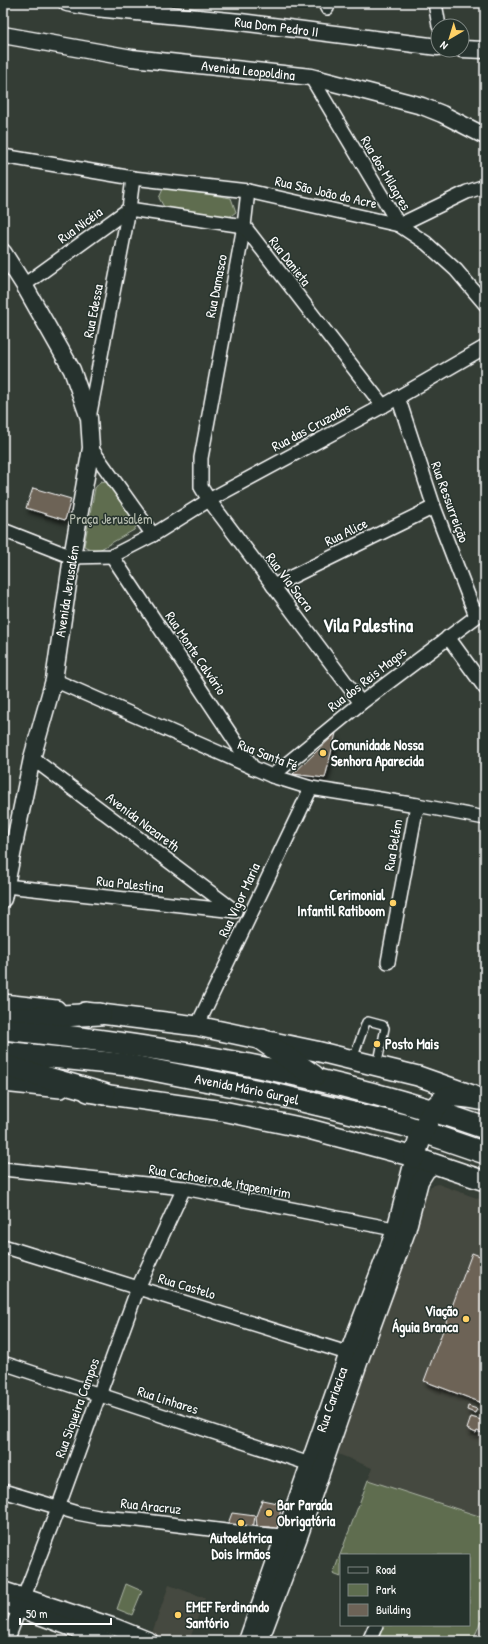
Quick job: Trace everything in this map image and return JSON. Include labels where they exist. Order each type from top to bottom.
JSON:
[{"type":"main road","points":[[3,1004],[198,1026],[418,1076],[485,1100]]},
{"type":"main road","points":[[3,1019],[100,1014]]},
{"type":"main road","name":"Avenida Mário Gurgel","points":[[3,1029],[69,1036],[236,1062],[433,1110],[485,1128]]},
{"type":"main road","points":[[262,1040],[325,1083]]},
{"type":"main road","name":"Avenida Mário Gurgel","points":[[3,1052],[128,1065],[265,1092],[403,1125],[485,1153]]},
{"type":"main road","points":[[3,1065],[104,1094]]},
{"type":"main road","name":"Avenida Mário Gurgel","points":[[3,1082],[104,1094],[223,1111],[309,1129],[414,1157],[485,1181]]},
{"type":"main road","points":[[414,1157],[433,1110],[446,1098],[463,1096],[485,1100]]},
{"type":"street","name":"Rua Dom Pedro II","points":[[67,3],[240,22],[430,46]]},
{"type":"street","points":[[435,3],[438,18]]},
{"type":"street","name":"Avenida Leopoldina","points":[[3,35],[132,58],[311,77],[422,106],[442,114],[485,136]]},
{"type":"street","points":[[470,49],[485,50]]},
{"type":"street","name":"Rua dos Milagres","points":[[311,77],[398,224],[426,243],[456,270],[485,304]]},
{"type":"street","points":[[3,156],[133,178],[248,191]]},
{"type":"street","points":[[133,178],[129,209],[244,226]]},
{"type":"street","points":[[398,224],[467,192],[485,186]]},
{"type":"street","name":"Rua São João do Acre","points":[[248,191],[398,224]]},
{"type":"street","name":"Rua Damasco","points":[[209,500],[202,487],[201,458],[244,226],[248,191]]},
{"type":"street","name":"Rua Nicéia","points":[[24,285],[129,209]]},
{"type":"street","name":"Rua Edessa","points":[[89,418],[129,209]]},
{"type":"street","name":"Rua Danieta","points":[[244,226],[383,406]]},
{"type":"street","name":"Avenida Jerusalém","points":[[3,252],[24,285],[72,370],[89,418],[92,448],[72,557],[54,680],[32,758],[4,892]]},
{"type":"street","name":"Rua das Cruzadas","points":[[72,557],[112,556],[153,535],[209,500],[383,406],[485,347]]},
{"type":"street","name":"Rua Ressurreição","points":[[398,397],[434,507],[481,613]]},
{"type":"street","points":[[92,448],[153,535]]},
{"type":"street","name":"Rua Via Sacra","points":[[209,500],[361,703]]},
{"type":"street","name":"Rua Alice","points":[[273,586],[434,507]]},
{"type":"street","points":[[3,530],[72,557]]},
{"type":"street","name":"Rua Monte Calvário","points":[[112,556],[253,768]]},
{"type":"street","name":"Rua dos Reis Magos","points":[[272,776],[361,703],[481,613]]},
{"type":"street","points":[[448,637],[485,688]]},
{"type":"street","name":"Rua Santa Fé","points":[[54,680],[272,776],[311,788],[417,805],[485,818]]},
{"type":"street","name":"Avenida Nazareth","points":[[32,758],[235,911]]},
{"type":"street","name":"Rua Vigor Maria","points":[[198,1026],[311,788]]},
{"type":"street","name":"Rua Belém","points":[[388,962],[417,805]]},
{"type":"street","name":"Rua Palestina","points":[[4,892],[235,911],[250,914]]},
{"type":"street","name":"Rua Cariacica","points":[[401,1231],[414,1157]]},
{"type":"street","name":"Rua Cariacica","points":[[247,1641],[291,1536],[354,1355],[420,1181],[426,1170],[436,1164]]},
{"type":"street","name":"Rua Cachoeiro de Itapemirim","points":[[3,1169],[184,1188],[401,1231]]},
{"type":"street","name":"Rua Siqueira Campos","points":[[7,1641],[58,1508],[138,1288],[184,1188]]},
{"type":"street","name":"Rua Castelo","points":[[3,1246],[354,1355]]},
{"type":"street","name":"Rua Linhares","points":[[3,1363],[316,1466]]},
{"type":"street","name":"Rua Aracruz","points":[[3,1491],[58,1508],[98,1517],[138,1520],[226,1531],[291,1536]]},
{"type":"street","name":"Rua Cariacica","points":[[260,1641],[291,1536]]},
{"type":"street","points":[[3,1590],[22,1602],[108,1641]]},
{"type":"street","points":[[3,1603],[22,1602],[115,1627],[150,1641]]},
{"type":"street","points":[[369,1641],[376,1626]]},
{"type":"lane","points":[[352,1060],[364,1024],[368,1021],[384,1026],[377,1066]]},
{"type":"shaded area","points":[[438,1184],[485,1201],[485,1518],[368,1480],[372,1468],[338,1454],[426,1193],[431,1186]]},
{"type":"shaded area","name":"EMEF Ferdinando Santório","points":[[169,1585],[205,1598],[189,1641],[173,1641],[152,1633]]},
{"type":"shaded area","points":[[485,1610],[485,1641],[473,1641]]},
{"type":"green space","points":[[164,187],[231,198],[236,212],[228,218],[164,207],[159,198]]},
{"type":"green space","name":"Praça Jerusalém","points":[[101,481],[107,483],[118,492],[138,523],[134,530],[99,550],[90,549],[84,546],[95,488]]},
{"type":"green space","points":[[368,1480],[485,1518],[485,1610],[473,1641],[380,1641],[376,1638],[381,1626],[470,1626],[470,1554],[340,1554]]},
{"type":"green space","points":[[340,1555],[340,1577],[333,1574]]},
{"type":"green space","points":[[126,1584],[142,1591],[132,1615],[117,1609]]},
{"type":"building","points":[[33,488],[71,499],[65,520],[26,508]]},
{"type":"building","name":"Comunidade Nossa Senhora Aparecida","points":[[336,733],[325,778],[293,774]]},
{"type":"building","name":"Viação Águia Branca","points":[[472,1253],[485,1258],[485,1404],[424,1381]]},
{"type":"building","points":[[468,1406],[477,1409],[475,1413],[467,1410]]},
{"type":"building","points":[[471,1417],[485,1421],[484,1434],[477,1431],[476,1433],[467,1429]]},
{"type":"building","name":"Bar Parada Obrigatória","points":[[262,1500],[282,1504],[277,1529],[270,1527],[257,1527],[256,1516]]},
{"type":"building","name":"Autoelétrica Dois Irmãos","points":[[232,1513],[255,1516],[253,1530],[226,1529]]},
{"type":"place","name":"Comunidade Nossa Senhora Aparecida","points":[[323,753]]},
{"type":"place","name":"Cerimonial Infantil Ratiboom","points":[[393,903]]},
{"type":"place","name":"Posto Mais","points":[[377,1044]]},
{"type":"place","name":"Viação Águia Branca","points":[[466,1319]]},
{"type":"place","name":"Bar Parada Obrigatória","points":[[269,1513]]},
{"type":"place","name":"Autoelétrica Dois Irmãos","points":[[241,1523]]},
{"type":"place","name":"EMEF Ferdinando Santório","points":[[178,1615]]},
{"type":"district","name":"Vila Palestina","points":[[368,626]]}]
